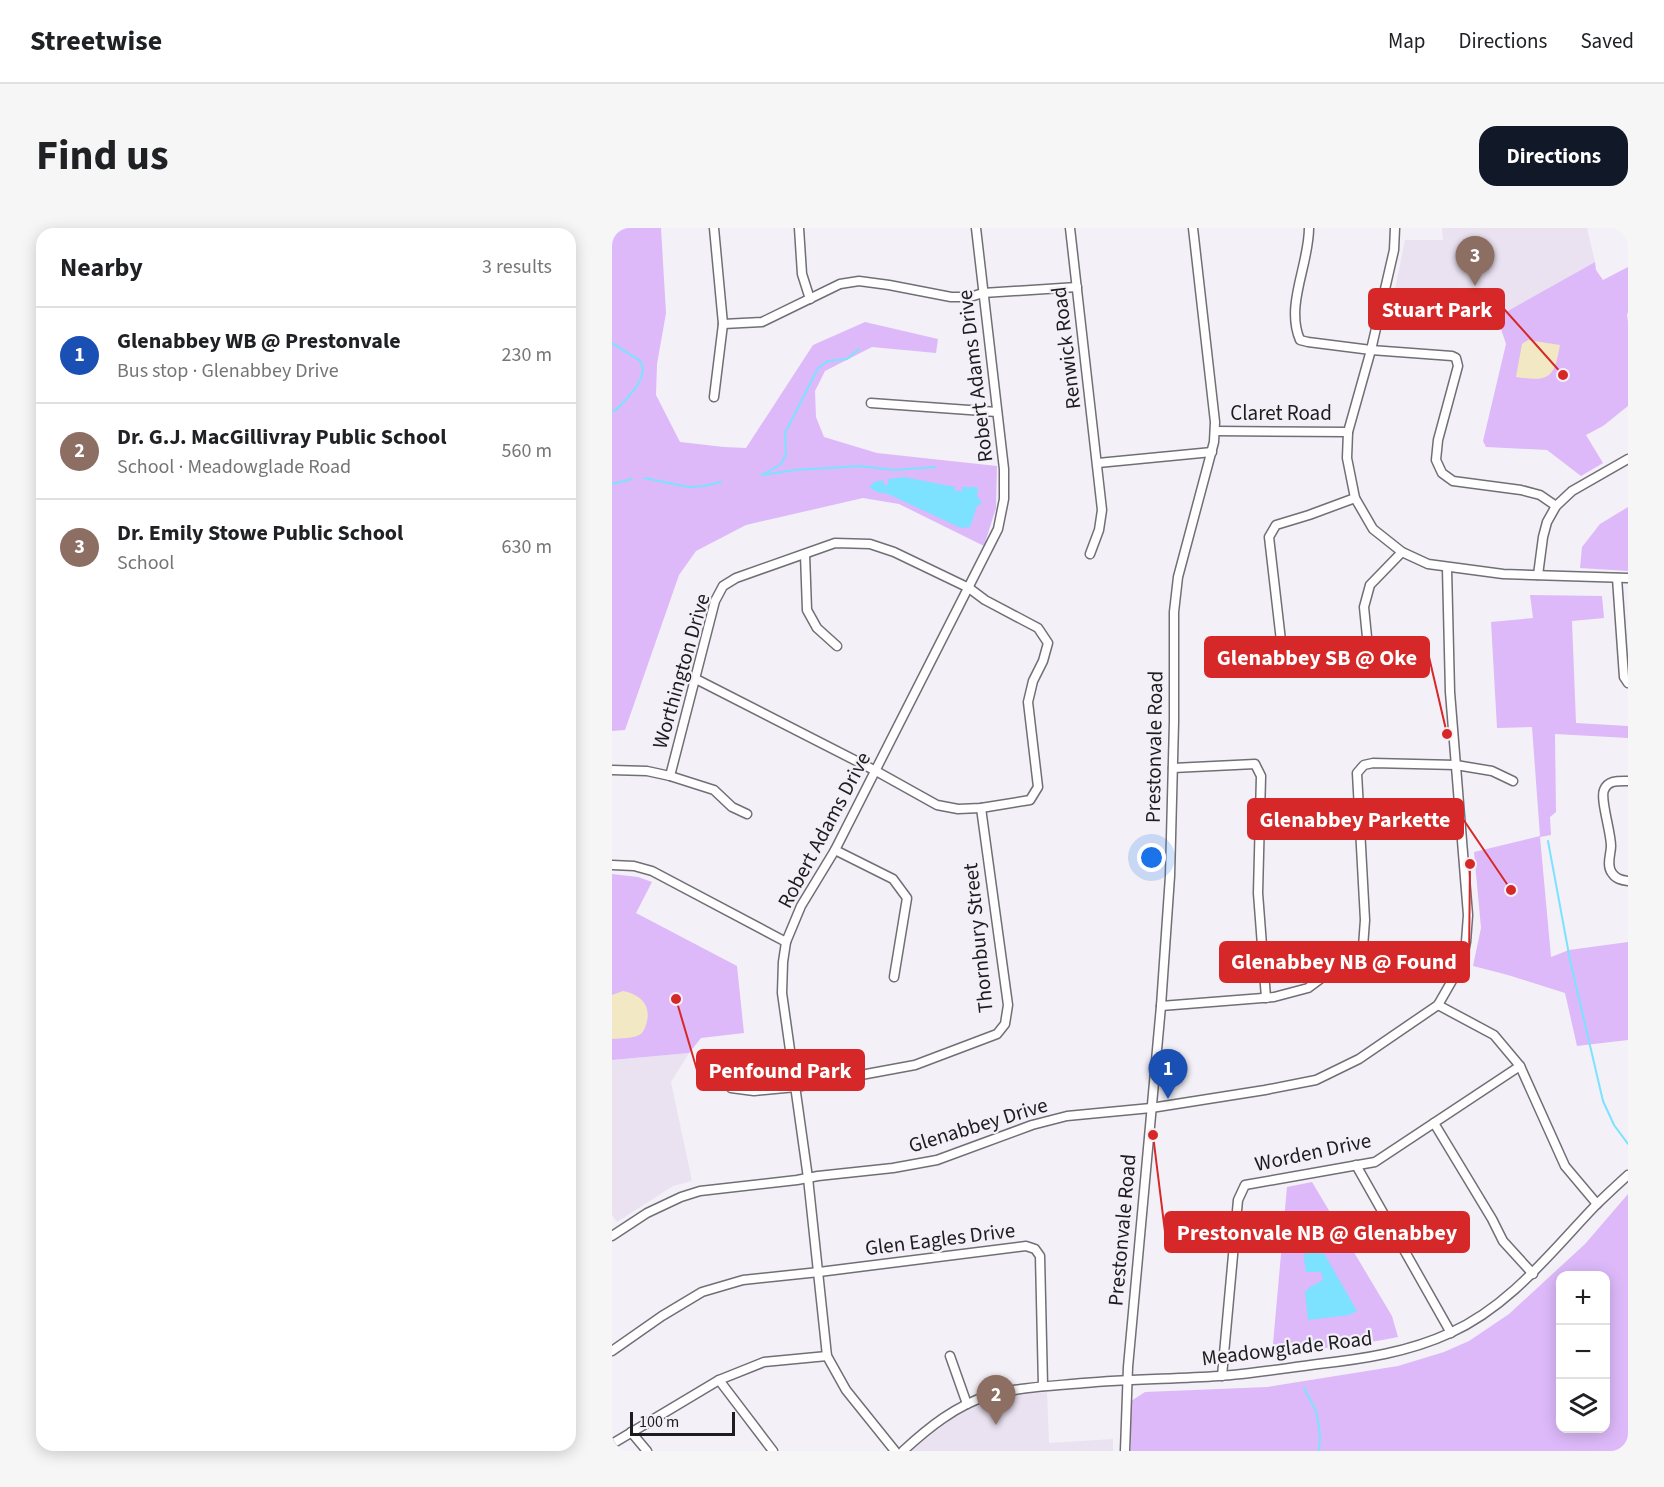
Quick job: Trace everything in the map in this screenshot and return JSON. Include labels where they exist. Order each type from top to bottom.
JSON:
[{"type":"street","points":[[714,228],[723,324],[714,397]]},
{"type":"street","points":[[799,228],[802,274],[810,299]]},
{"type":"street","name":"Robert Adams Drive","points":[[895,1451],[846,1390],[827,1356],[808,1178],[782,993],[783,962],[786,942],[801,906],[835,850],[998,529],[1004,500],[1004,469],[976,228]]},
{"type":"street","name":"Renwick Road","points":[[1071,228],[1098,464],[1101,510],[1101,521],[1090,554]]},
{"type":"street","name":"Prestonvale Road","points":[[1125,1451],[1127,1379],[1161,1006],[1170,876],[1173,621],[1182,563],[1212,452],[1215,431],[1193,228]]},
{"type":"street","points":[[1309,228],[1309,244],[1294,313],[1296,331],[1300,340],[1456,358],[1458,366],[1438,440],[1436,460],[1442,473],[1453,481],[1521,490],[1540,495],[1556,506]]},
{"type":"street","points":[[1395,228],[1394,250],[1371,350],[1348,432],[1347,458],[1355,498],[1374,529],[1402,552],[1428,564],[1448,568],[1503,574],[1628,578]]},
{"type":"street","points":[[723,324],[762,322],[840,284],[859,281],[951,297],[1077,287]]},
{"type":"street","points":[[872,403],[997,412]]},
{"type":"street","name":"Claret Road","points":[[1215,431],[1348,432]]},
{"type":"street","points":[[1098,464],[1212,452]]},
{"type":"street","points":[[1538,575],[1543,537],[1547,522],[1556,506],[1572,491],[1628,459]]},
{"type":"street","points":[[1355,498],[1309,516],[1276,525],[1269,537],[1282,658],[1291,668],[1359,671],[1367,660],[1364,607],[1370,585],[1402,552]]},
{"type":"street","name":"Worthington Drive","points":[[670,776],[715,601],[723,586],[736,578],[835,543],[870,544],[894,552],[969,588],[985,600],[1038,628],[1048,643],[1033,681],[1028,702],[1038,787],[1030,800],[981,808]]},
{"type":"street","points":[[805,554],[807,610],[817,628],[837,646]]},
{"type":"street","name":"Glenabbey Drive","points":[[612,1236],[647,1213],[700,1191],[893,1168],[937,1160],[1032,1125],[1067,1116],[1151,1108],[1316,1080],[1359,1059],[1438,1005],[1461,965],[1468,915],[1450,692],[1448,568]]},
{"type":"street","points":[[1617,578],[1624,677],[1628,683]]},
{"type":"street","points":[[694,678],[876,771],[937,805],[958,809],[981,808]]},
{"type":"street","points":[[1161,1006],[1266,998],[1308,988],[1363,947],[1365,920],[1357,773],[1364,765],[1373,763],[1456,765],[1492,771],[1513,781]]},
{"type":"street","points":[[1173,768],[1255,764],[1261,776],[1258,893],[1266,998]]},
{"type":"street","points":[[612,771],[647,771],[714,790],[732,807],[747,814]]},
{"type":"street","points":[[1628,781],[1614,781],[1605,787],[1601,797],[1611,846],[1609,861],[1611,872],[1619,879],[1628,881]]},
{"type":"street","name":"Thornbury Street","points":[[731,1088],[754,1091],[796,1087],[915,1065],[997,1034],[1005,1024],[1008,1005],[981,808]]},
{"type":"street","points":[[835,850],[893,879],[907,898],[894,977]]},
{"type":"street","points":[[612,865],[634,866],[652,871],[786,942]]},
{"type":"street","points":[[1438,1005],[1494,1035],[1520,1066],[1565,1166],[1597,1204]]},
{"type":"street","name":"Worden Drive","points":[[1222,1376],[1238,1200],[1245,1185],[1375,1162],[1520,1066]]},
{"type":"street","points":[[1434,1123],[1503,1240],[1533,1274]]},
{"type":"street","points":[[1356,1165],[1451,1333]]},
{"type":"street","name":"Meadowglade Road","points":[[903,1451],[950,1414],[990,1395],[1043,1386],[1127,1379],[1222,1376],[1369,1358],[1415,1346],[1451,1333],[1505,1298],[1533,1274],[1597,1204],[1628,1175]]},
{"type":"street","name":"Glen Eagles Drive","points":[[819,1272],[1026,1246],[1035,1249],[1040,1256],[1043,1386]]},
{"type":"street","points":[[612,1351],[662,1316],[702,1292],[743,1280],[819,1272]]},
{"type":"street","points":[[612,1444],[719,1380],[764,1362],[827,1356]]},
{"type":"street","points":[[950,1356],[967,1404]]},
{"type":"street","points":[[719,1380],[772,1451]]},
{"type":"street","points":[[631,1432],[646,1451]]},
{"type":"shaded area","points":[[612,228],[661,228],[666,313],[657,364],[656,395],[680,442],[746,448],[813,345],[865,322],[938,339],[936,353],[872,347],[825,371],[815,391],[816,417],[824,437],[877,453],[997,466],[996,508],[984,546],[899,504],[863,498],[746,525],[696,551],[679,575],[625,730],[612,731]]},
{"type":"shaded area","points":[[1442,228],[1587,228],[1595,262],[1497,317],[1391,309],[1405,240],[1443,240]]},
{"type":"shaded area","points":[[1595,262],[1596,270],[1603,280],[1628,267],[1628,406],[1603,426],[1586,435],[1603,463],[1581,476],[1547,450],[1486,447],[1483,441],[1506,344],[1497,317]]},
{"type":"shaded area","points":[[1628,507],[1628,571],[1580,568],[1582,547],[1600,524]]},
{"type":"shaded area","points":[[1530,595],[1602,596],[1604,618],[1572,621],[1576,723],[1628,726],[1628,738],[1555,734],[1556,812],[1550,817],[1551,835],[1540,837],[1551,957],[1569,950],[1628,942],[1628,1040],[1577,1046],[1565,993],[1473,966],[1481,928],[1474,852],[1540,836],[1532,727],[1497,728],[1491,622],[1533,618]]},
{"type":"shaded area","points":[[612,874],[638,877],[652,882],[636,913],[737,966],[744,1033],[701,1038],[689,1053],[612,1060]]},
{"type":"shaded area","points":[[689,1053],[671,1082],[692,1181],[673,1186],[617,1222],[612,1215],[612,1060]]},
{"type":"shaded area","points":[[1312,1182],[1392,1316],[1398,1337],[1272,1355],[1287,1187]]},
{"type":"shaded area","points":[[1628,1194],[1628,1451],[1131,1451],[1131,1401],[1145,1392],[1267,1387],[1398,1366],[1444,1352],[1469,1341],[1509,1314],[1585,1244]]},
{"type":"shaded area","points":[[1047,1392],[1049,1443],[1113,1439],[1113,1451],[911,1451],[956,1415],[986,1402],[1015,1395]]},
{"type":"sand","points":[[1528,340],[1560,345],[1552,371],[1543,378],[1516,377],[1522,344]]},
{"type":"sand","points":[[623,991],[643,1001],[648,1015],[647,1023],[638,1036],[612,1039],[612,995]]},
{"type":"water","points":[[904,477],[955,487],[955,491],[962,491],[962,487],[978,487],[977,496],[982,503],[977,506],[970,527],[961,528],[869,487],[874,482],[883,480],[884,485],[888,485],[888,479]]},
{"type":"water","points":[[1308,1230],[1321,1248],[1357,1311],[1349,1315],[1308,1320],[1305,1292],[1323,1280],[1321,1272],[1306,1272],[1304,1259]]},
{"type":"waterway","points":[[612,343],[640,361],[643,367],[636,387],[616,410],[612,411]]},
{"type":"waterway","points":[[764,474],[781,464],[786,454],[785,433],[818,368],[828,361],[847,359],[859,349]]},
{"type":"waterway","points":[[762,475],[795,470],[860,466],[894,470],[935,467]]},
{"type":"waterway","points":[[644,478],[689,487],[721,482]]},
{"type":"waterway","points":[[612,484],[632,479]]},
{"type":"waterway","points":[[1548,841],[1570,960],[1603,1101],[1614,1125],[1628,1144]]},
{"type":"waterway","points":[[1304,1388],[1316,1411],[1320,1433],[1319,1451]]},
{"type":"place","name":"Dr. Emily Stowe Public School","points":[[1475,286]]},
{"type":"place","name":"Stuart Park","points":[[1563,375]]},
{"type":"place","name":"Glenabbey SB @ Oke","points":[[1447,734]]},
{"type":"place","name":"Glenabbey NB @ Found","points":[[1470,864]]},
{"type":"place","name":"Glenabbey Parkette","points":[[1511,890]]},
{"type":"place","name":"Penfound Park","points":[[676,999]]},
{"type":"place","name":"Glenabbey WB @ Prestonvale","points":[[1168,1099]]},
{"type":"place","name":"Prestonvale NB @ Glenabbey","points":[[1153,1135]]},
{"type":"place","name":"Dr. G.J. MacGillivray Public School","points":[[996,1425]]}]
